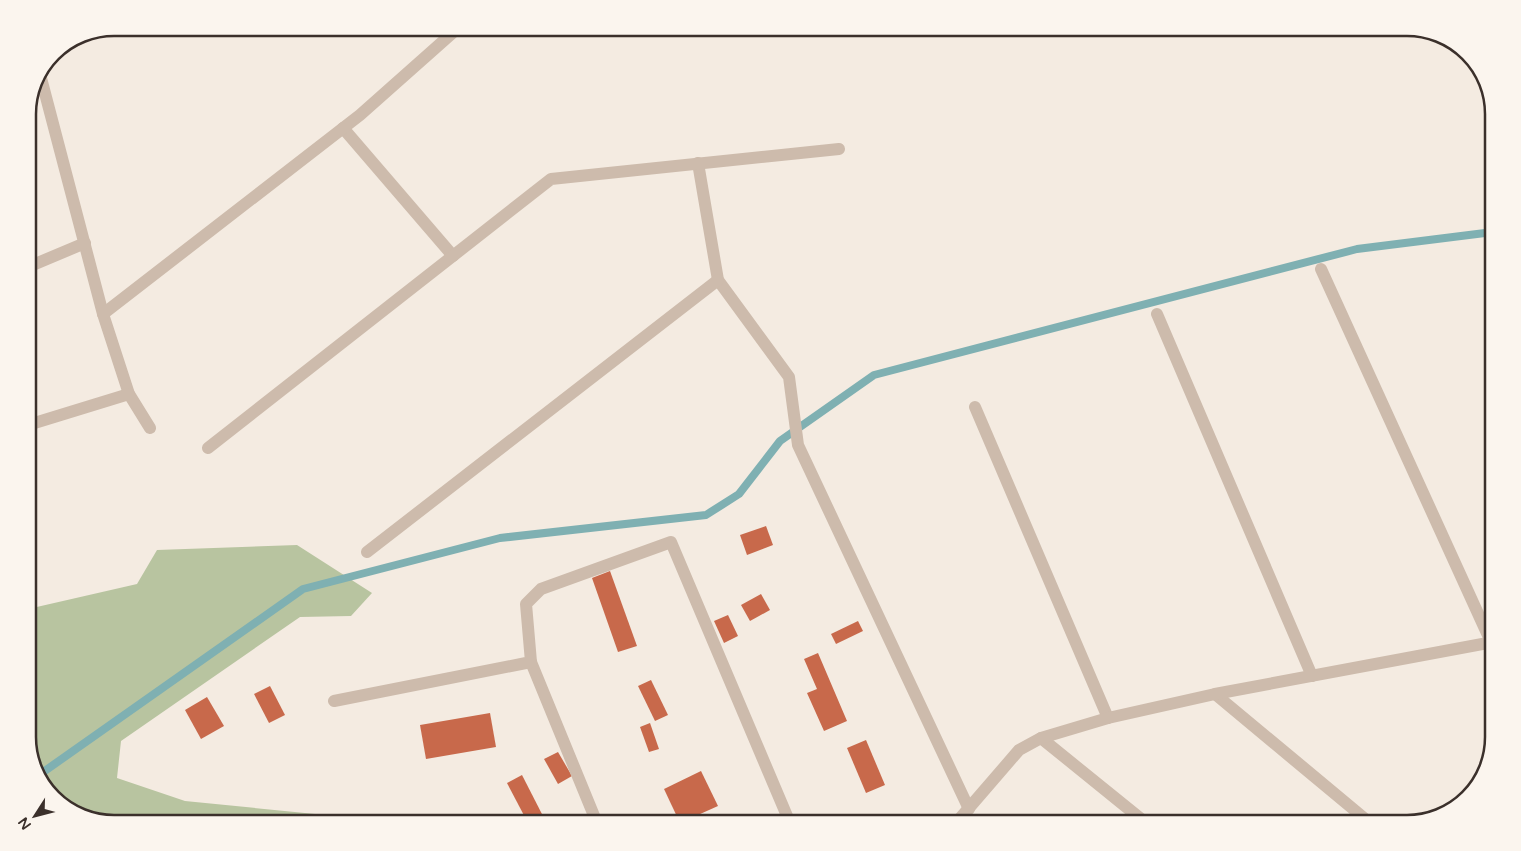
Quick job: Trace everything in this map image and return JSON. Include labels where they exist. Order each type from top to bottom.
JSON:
[{"type":"street","points":[[103,314],[343,128],[449,36]]},
{"type":"street","points":[[43,84],[103,314],[129,394],[150,428]]},
{"type":"street","points":[[343,128],[453,256]]},
{"type":"street","points":[[208,448],[551,179],[839,149]]},
{"type":"street","points":[[698,164],[718,280],[789,377],[798,445],[968,809]]},
{"type":"street","points":[[36,264],[85,243]]},
{"type":"street","points":[[1321,269],[1485,627]]},
{"type":"street","points":[[367,552],[718,280]]},
{"type":"street","points":[[1157,314],[1312,676]]},
{"type":"street","points":[[36,423],[129,394]]},
{"type":"street","points":[[975,407],[1108,718]]},
{"type":"street","points":[[593,815],[531,662],[526,604],[542,589],[671,542],[786,815]]},
{"type":"street","points":[[963,815],[1019,750],[1041,738],[1108,718],[1215,694],[1485,643]]},
{"type":"street","points":[[334,701],[531,662]]},
{"type":"street","points":[[1215,694],[1359,815]]},
{"type":"street","points":[[1041,738],[1135,815]]},
{"type":"green space","points":[[297,545],[372,593],[351,616],[300,617],[121,741],[117,778],[185,801],[323,815],[104,814],[84,809],[75,804],[63,795],[49,780],[40,762],[36,742],[36,607],[137,584],[157,550]]},
{"type":"building","points":[[766,526],[773,545],[747,555],[740,535]]},
{"type":"building","points":[[610,571],[637,646],[618,652],[592,578]]},
{"type":"building","points":[[761,594],[770,610],[750,621],[741,605]]},
{"type":"building","points":[[728,615],[738,636],[724,643],[714,621]]},
{"type":"building","points":[[858,621],[863,631],[836,644],[831,634]]},
{"type":"building","points":[[818,653],[847,721],[824,731],[807,693],[817,689],[804,659]]},
{"type":"building","points":[[651,680],[668,715],[655,721],[638,686]]},
{"type":"building","points":[[270,686],[285,715],[269,723],[254,694]]},
{"type":"building","points":[[207,697],[224,726],[201,739],[185,710]]},
{"type":"building","points":[[490,713],[496,747],[426,759],[420,725]]},
{"type":"building","points":[[650,723],[659,749],[649,752],[640,727]]},
{"type":"building","points":[[866,740],[885,785],[866,793],[847,748]]},
{"type":"building","points":[[558,752],[572,776],[558,784],[544,759]]},
{"type":"building","points":[[701,771],[718,806],[698,815],[676,815],[664,789]]},
{"type":"building","points":[[522,775],[542,815],[524,815],[507,783]]},
{"type":"waterway","points":[[44,771],[303,589],[500,538],[706,515],[739,494],[780,441],[874,375],[1357,249],[1485,233]]}]
